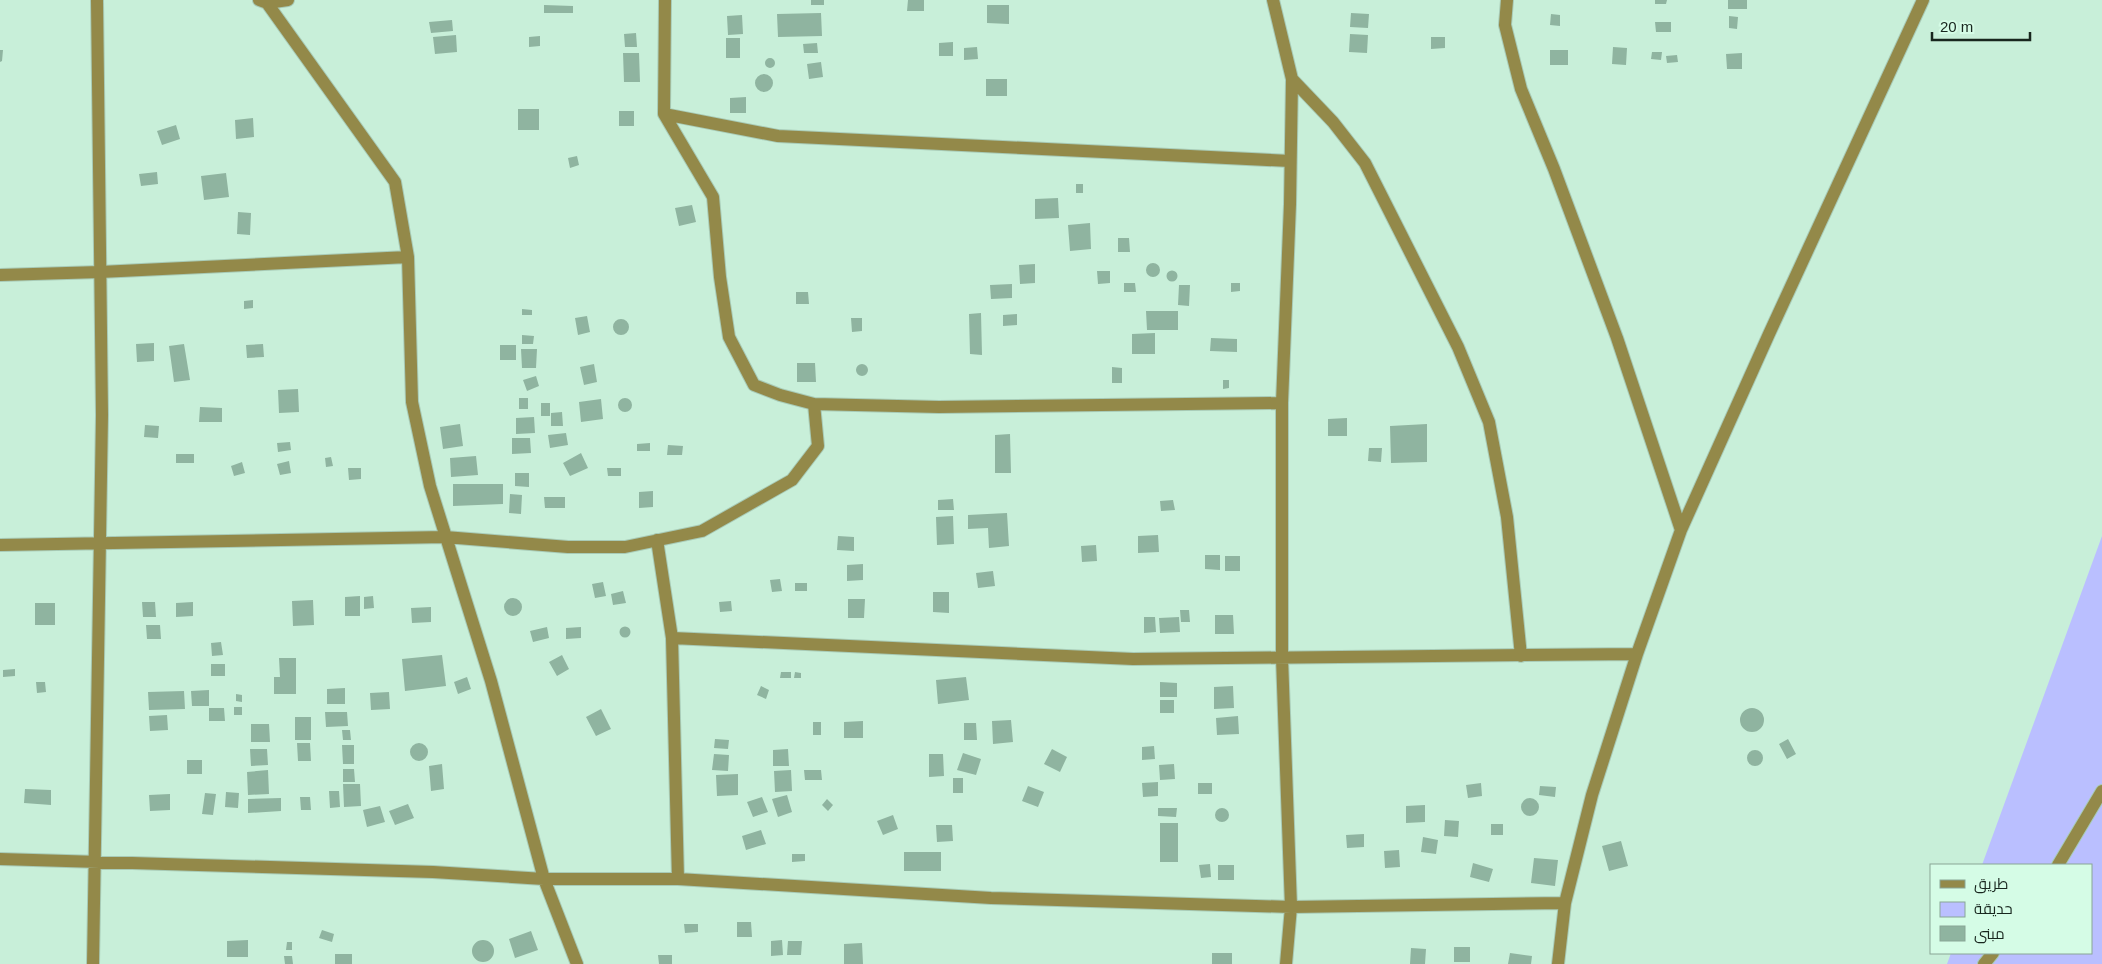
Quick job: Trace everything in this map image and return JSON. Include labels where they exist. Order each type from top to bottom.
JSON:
[{"type":"street","points":[[93,964],[102,415],[97,0]]},
{"type":"street","points":[[263,1],[288,0]]},
{"type":"street","points":[[666,0],[664,114],[713,197],[720,277],[729,337],[754,385],[780,395],[814,404],[939,407],[1282,403]]},
{"type":"street","points":[[1272,0],[1292,79],[1282,403],[1282,658],[1292,907],[1286,964]]},
{"type":"street","points":[[1507,0],[1504,25],[1521,89],[1554,169],[1618,338],[1681,530]]},
{"type":"street","points":[[1558,964],[1565,903],[1592,795],[1637,654],[1681,530],[1923,0]]},
{"type":"street","points":[[263,1],[395,182],[408,257],[412,402],[430,486],[491,681],[544,878],[577,964]]},
{"type":"street","points":[[1292,79],[1333,122],[1365,163],[1458,347],[1489,422],[1507,517],[1521,656]]},
{"type":"street","points":[[664,114],[778,136],[1290,162]]},
{"type":"street","points":[[0,275],[408,257]]},
{"type":"street","points":[[0,545],[445,537],[568,546],[624,547],[702,531],[792,480],[818,446],[814,404]]},
{"type":"street","points":[[657,540],[672,638],[678,879]]},
{"type":"street","points":[[672,638],[1132,659],[1637,654]]},
{"type":"street","points":[[2059,864],[2102,791]]},
{"type":"street","points":[[0,859],[433,872],[544,878],[678,879],[990,898],[1292,907],[1565,903]]},
{"type":"street","points":[[1984,964],[1992,954]]},
{"type":"green space","points":[[2102,536],[2102,964],[1947,964],[1951,954],[2092,954],[2092,864],[1982,864]]},
{"type":"building","points":[[811,0],[824,0],[824,5],[811,5]]},
{"type":"building","points":[[908,0],[924,0],[924,11],[907,11]]},
{"type":"building","points":[[1655,0],[1667,0],[1666,4],[1655,4]]},
{"type":"building","points":[[1728,0],[1747,0],[1747,9],[1728,9]]},
{"type":"building","points":[[544,5],[573,6],[573,13],[544,13]]},
{"type":"building","points":[[987,5],[1009,5],[1009,24],[987,23]]},
{"type":"building","points":[[821,13],[822,36],[778,37],[777,14]]},
{"type":"building","points":[[1351,13],[1369,14],[1368,28],[1350,27]]},
{"type":"building","points":[[1551,14],[1560,15],[1560,26],[1550,25]]},
{"type":"building","points":[[742,15],[743,34],[728,35],[727,16]]},
{"type":"building","points":[[1729,16],[1738,17],[1737,29],[1729,28]]},
{"type":"building","points":[[452,20],[453,31],[431,33],[429,22]]},
{"type":"building","points":[[1655,22],[1671,22],[1671,32],[1656,32]]},
{"type":"building","points":[[636,33],[637,47],[625,47],[624,34]]},
{"type":"building","points":[[1350,34],[1368,35],[1367,53],[1349,52]]},
{"type":"building","points":[[456,35],[457,52],[435,54],[433,37]]},
{"type":"building","points":[[540,36],[540,46],[529,47],[529,37]]},
{"type":"building","points":[[1431,37],[1445,37],[1445,48],[1431,49]]},
{"type":"building","points":[[726,38],[740,38],[740,58],[726,58]]},
{"type":"building","points":[[953,42],[953,56],[939,56],[939,43]]},
{"type":"building","points":[[817,43],[818,53],[804,53],[803,44]]},
{"type":"building","points":[[977,47],[978,59],[964,60],[964,48]]},
{"type":"building","points":[[1613,47],[1627,48],[1626,65],[1612,64]]},
{"type":"building","points":[[0,50],[3,50],[2,61],[0,62]]},
{"type":"building","points":[[1550,50],[1568,50],[1568,65],[1550,65]]},
{"type":"building","points":[[1652,52],[1662,52],[1661,60],[1651,59]]},
{"type":"building","points":[[623,53],[639,53],[640,82],[624,82]]},
{"type":"building","points":[[1742,53],[1742,69],[1727,69],[1726,54]]},
{"type":"building","points":[[1677,55],[1678,62],[1667,63],[1666,56]]},
{"type":"building","points":[[768,58],[772,58],[775,63],[774,67],[768,68],[765,65],[765,61]]},
{"type":"building","points":[[821,62],[823,77],[809,79],[807,64]]},
{"type":"building","points":[[764,74],[770,77],[773,83],[770,89],[764,92],[758,89],[755,83],[758,77]]},
{"type":"building","points":[[986,79],[1007,79],[1007,96],[986,96]]},
{"type":"building","points":[[746,97],[746,113],[730,113],[730,98]]},
{"type":"building","points":[[518,109],[539,109],[539,130],[518,130]]},
{"type":"building","points":[[619,111],[634,111],[634,126],[619,126]]},
{"type":"building","points":[[253,118],[254,137],[236,139],[235,120]]},
{"type":"building","points":[[176,125],[180,139],[162,145],[157,131]]},
{"type":"building","points":[[577,156],[579,165],[570,168],[568,158]]},
{"type":"building","points":[[157,172],[158,184],[141,186],[139,174]]},
{"type":"building","points":[[226,173],[229,197],[204,200],[201,176]]},
{"type":"building","points":[[1076,184],[1083,184],[1083,193],[1076,193]]},
{"type":"building","points":[[1058,198],[1059,218],[1035,219],[1035,199]]},
{"type":"building","points":[[692,205],[696,222],[679,226],[675,208]]},
{"type":"building","points":[[238,212],[251,213],[250,235],[237,234]]},
{"type":"building","points":[[1090,223],[1091,249],[1070,251],[1068,225]]},
{"type":"building","points":[[1118,238],[1129,238],[1130,252],[1118,252]]},
{"type":"building","points":[[1153,263],[1158,265],[1160,270],[1158,275],[1153,277],[1148,275],[1146,270],[1148,265]]},
{"type":"building","points":[[1035,264],[1035,283],[1020,284],[1019,265]]},
{"type":"building","points":[[1172,270],[1178,276],[1172,282],[1166,276]]},
{"type":"building","points":[[1097,271],[1110,271],[1110,283],[1098,284]]},
{"type":"building","points":[[1124,283],[1135,283],[1136,292],[1124,292]]},
{"type":"building","points":[[1231,283],[1240,283],[1240,291],[1231,292]]},
{"type":"building","points":[[1012,284],[1012,298],[991,299],[990,285]]},
{"type":"building","points":[[1179,285],[1190,285],[1189,306],[1178,305]]},
{"type":"building","points":[[796,292],[808,292],[809,304],[796,304]]},
{"type":"building","points":[[253,300],[253,308],[244,309],[244,301]]},
{"type":"building","points":[[522,309],[532,310],[532,315],[522,315]]},
{"type":"building","points":[[1146,311],[1178,311],[1178,330],[1147,330]]},
{"type":"building","points":[[981,313],[982,355],[970,354],[969,314]]},
{"type":"building","points":[[1017,314],[1017,325],[1003,326],[1003,315]]},
{"type":"building","points":[[587,316],[590,332],[578,335],[575,318]]},
{"type":"building","points":[[851,318],[862,318],[862,331],[852,332]]},
{"type":"building","points":[[621,319],[627,321],[629,327],[627,333],[621,335],[615,333],[613,327],[615,321]]},
{"type":"building","points":[[1155,333],[1155,354],[1132,354],[1132,334]]},
{"type":"building","points":[[522,335],[534,336],[533,344],[522,344]]},
{"type":"building","points":[[1211,338],[1237,339],[1237,352],[1210,351]]},
{"type":"building","points":[[154,343],[154,361],[137,362],[136,344]]},
{"type":"building","points":[[184,344],[190,380],[174,382],[169,346]]},
{"type":"building","points":[[263,344],[264,357],[247,358],[246,345]]},
{"type":"building","points":[[500,345],[516,345],[516,360],[500,360]]},
{"type":"building","points":[[521,349],[537,349],[536,368],[522,368]]},
{"type":"building","points":[[797,363],[815,363],[816,382],[797,382]]},
{"type":"building","points":[[594,364],[597,382],[584,385],[580,367]]},
{"type":"building","points":[[862,364],[868,370],[862,376],[856,370]]},
{"type":"building","points":[[1112,367],[1122,368],[1122,383],[1112,383]]},
{"type":"building","points":[[536,376],[539,386],[527,391],[523,380]]},
{"type":"building","points":[[1223,380],[1229,380],[1229,388],[1223,389]]},
{"type":"building","points":[[298,389],[299,412],[279,413],[278,390]]},
{"type":"building","points":[[519,398],[528,398],[528,409],[519,409]]},
{"type":"building","points":[[622,398],[628,398],[632,405],[628,412],[622,412],[618,408],[618,402]]},
{"type":"building","points":[[601,399],[603,419],[581,422],[579,402]]},
{"type":"building","points":[[541,403],[550,403],[550,416],[541,416]]},
{"type":"building","points":[[200,407],[222,408],[222,422],[199,422]]},
{"type":"building","points":[[562,412],[563,426],[551,426],[551,413]]},
{"type":"building","points":[[534,417],[535,433],[516,434],[516,418]]},
{"type":"building","points":[[1347,418],[1347,436],[1328,436],[1328,419]]},
{"type":"building","points":[[460,424],[463,446],[443,449],[440,427]]},
{"type":"building","points":[[1427,424],[1427,462],[1391,463],[1390,426]]},
{"type":"building","points":[[145,425],[159,426],[158,438],[144,437]]},
{"type":"building","points":[[566,433],[568,445],[550,448],[548,435]]},
{"type":"building","points":[[1010,434],[1011,473],[995,473],[995,435]]},
{"type":"building","points":[[512,438],[530,438],[531,453],[512,454]]},
{"type":"building","points":[[290,442],[291,450],[278,452],[277,443]]},
{"type":"building","points":[[650,443],[650,451],[637,451],[637,444]]},
{"type":"building","points":[[668,445],[683,446],[682,455],[667,455]]},
{"type":"building","points":[[1369,448],[1382,448],[1381,462],[1368,461]]},
{"type":"building","points":[[581,453],[588,468],[570,476],[563,463]]},
{"type":"building","points":[[176,454],[194,454],[194,463],[176,463]]},
{"type":"building","points":[[476,456],[478,475],[451,477],[450,458]]},
{"type":"building","points":[[331,457],[333,466],[326,467],[325,458]]},
{"type":"building","points":[[289,461],[291,473],[280,475],[277,464]]},
{"type":"building","points":[[242,462],[245,473],[234,476],[231,466]]},
{"type":"building","points":[[348,468],[361,468],[361,479],[349,480]]},
{"type":"building","points":[[607,468],[621,468],[621,476],[608,476]]},
{"type":"building","points":[[515,473],[529,473],[529,487],[515,486]]},
{"type":"building","points":[[453,484],[503,484],[503,504],[453,506]]},
{"type":"building","points":[[653,491],[653,507],[639,508],[639,492]]},
{"type":"building","points":[[510,494],[522,495],[521,514],[509,513]]},
{"type":"building","points":[[544,497],[565,497],[565,508],[545,508]]},
{"type":"building","points":[[953,499],[954,510],[938,510],[938,500]]},
{"type":"building","points":[[1173,500],[1175,510],[1161,511],[1160,501]]},
{"type":"building","points":[[1007,513],[1009,546],[989,548],[988,528],[968,529],[968,515]]},
{"type":"building","points":[[953,516],[954,544],[937,545],[936,517]]},
{"type":"building","points":[[1158,535],[1159,552],[1138,553],[1138,536]]},
{"type":"building","points":[[838,536],[854,537],[854,551],[837,550]]},
{"type":"building","points":[[1096,545],[1097,561],[1082,562],[1081,546]]},
{"type":"building","points":[[1205,555],[1220,555],[1220,570],[1205,569]]},
{"type":"building","points":[[1225,556],[1240,556],[1240,571],[1225,571]]},
{"type":"building","points":[[863,564],[863,580],[847,581],[847,565]]},
{"type":"building","points":[[993,571],[995,586],[978,588],[976,573]]},
{"type":"building","points":[[780,579],[782,591],[772,592],[770,580]]},
{"type":"building","points":[[603,582],[606,596],[595,598],[592,584]]},
{"type":"building","points":[[795,583],[807,583],[807,591],[795,591]]},
{"type":"building","points":[[623,591],[626,603],[613,605],[611,594]]},
{"type":"building","points":[[933,592],[949,592],[949,613],[933,612]]},
{"type":"building","points":[[360,596],[360,616],[345,616],[345,597]]},
{"type":"building","points":[[373,596],[374,608],[364,609],[364,597]]},
{"type":"building","points":[[513,598],[519,601],[522,607],[519,613],[513,616],[507,613],[504,607],[507,601]]},
{"type":"building","points":[[848,599],[865,599],[864,618],[848,618]]},
{"type":"building","points":[[313,600],[314,625],[293,626],[292,601]]},
{"type":"building","points":[[731,601],[732,611],[720,612],[719,602]]},
{"type":"building","points":[[142,602],[155,602],[156,617],[143,617]]},
{"type":"building","points":[[193,602],[193,616],[176,617],[176,603]]},
{"type":"building","points":[[35,603],[55,603],[55,625],[35,625]]},
{"type":"building","points":[[431,607],[431,622],[412,623],[411,608]]},
{"type":"building","points":[[1180,610],[1189,610],[1190,622],[1181,622]]},
{"type":"building","points":[[1215,615],[1233,615],[1234,634],[1215,634]]},
{"type":"building","points":[[1144,617],[1155,617],[1156,632],[1144,633]]},
{"type":"building","points":[[1179,617],[1180,632],[1160,633],[1159,618]]},
{"type":"building","points":[[146,625],[160,625],[161,639],[147,639]]},
{"type":"building","points":[[625,626],[631,632],[625,638],[619,632]]},
{"type":"building","points":[[547,627],[549,638],[533,642],[530,631]]},
{"type":"building","points":[[581,627],[581,638],[566,639],[566,628]]},
{"type":"building","points":[[221,642],[223,655],[212,656],[211,643]]},
{"type":"building","points":[[442,655],[446,686],[405,691],[402,659]]},
{"type":"building","points":[[562,655],[569,669],[557,676],[549,662]]},
{"type":"building","points":[[279,658],[296,658],[296,694],[274,694],[274,677],[280,677]]},
{"type":"building","points":[[211,664],[225,664],[225,676],[211,676]]},
{"type":"building","points":[[15,669],[15,676],[3,677],[3,670]]},
{"type":"building","points":[[781,672],[791,672],[791,678],[780,678]]},
{"type":"building","points":[[795,672],[801,673],[801,678],[794,678]]},
{"type":"building","points":[[467,677],[471,689],[458,694],[454,682]]},
{"type":"building","points":[[966,677],[969,700],[938,704],[936,680]]},
{"type":"building","points":[[36,682],[45,682],[46,692],[37,693]]},
{"type":"building","points":[[1160,682],[1177,683],[1177,697],[1160,697]]},
{"type":"building","points":[[761,686],[769,690],[766,699],[757,695]]},
{"type":"building","points":[[1233,686],[1234,708],[1214,709],[1214,687]]},
{"type":"building","points":[[345,688],[345,704],[327,704],[327,689]]},
{"type":"building","points":[[209,690],[209,706],[192,706],[191,691]]},
{"type":"building","points":[[184,691],[185,709],[149,710],[148,692]]},
{"type":"building","points":[[389,692],[390,709],[371,710],[370,693]]},
{"type":"building","points":[[236,694],[242,695],[242,702],[236,701]]},
{"type":"building","points":[[1160,700],[1174,700],[1174,713],[1160,713]]},
{"type":"building","points":[[234,707],[242,707],[242,715],[234,715]]},
{"type":"building","points":[[209,708],[224,708],[225,721],[209,721]]},
{"type":"building","points":[[1752,708],[1760,712],[1764,720],[1760,728],[1752,732],[1744,728],[1740,720],[1744,712]]},
{"type":"building","points":[[601,709],[611,729],[596,736],[586,717]]},
{"type":"building","points":[[325,712],[347,712],[348,726],[326,727]]},
{"type":"building","points":[[167,715],[168,730],[150,731],[149,716]]},
{"type":"building","points":[[1238,716],[1239,734],[1217,735],[1216,718]]},
{"type":"building","points":[[295,717],[311,717],[311,740],[295,740]]},
{"type":"building","points":[[1011,720],[1013,742],[993,744],[992,721]]},
{"type":"building","points":[[863,721],[863,738],[844,738],[844,722]]},
{"type":"building","points":[[813,722],[821,722],[821,735],[813,735]]},
{"type":"building","points":[[964,723],[976,723],[977,740],[964,740]]},
{"type":"building","points":[[251,724],[269,724],[270,742],[251,742]]},
{"type":"building","points":[[342,730],[350,730],[351,740],[343,740]]},
{"type":"building","points":[[715,739],[729,740],[728,749],[714,748]]},
{"type":"building","points":[[1788,739],[1796,754],[1787,759],[1779,744]]},
{"type":"building","points":[[297,743],[310,743],[311,761],[298,761]]},
{"type":"building","points":[[419,743],[425,746],[428,752],[425,758],[419,761],[413,758],[410,752],[413,746]]},
{"type":"building","points":[[342,745],[354,745],[354,764],[343,764]]},
{"type":"building","points":[[1154,746],[1155,759],[1142,760],[1142,747]]},
{"type":"building","points":[[250,749],[267,749],[268,765],[251,766]]},
{"type":"building","points":[[788,749],[789,766],[773,766],[773,750]]},
{"type":"building","points":[[1052,749],[1067,757],[1060,772],[1044,764]]},
{"type":"building","points":[[1755,750],[1761,752],[1763,758],[1761,764],[1755,766],[1749,764],[1747,758],[1749,752]]},
{"type":"building","points":[[963,753],[981,759],[976,775],[957,770]]},
{"type":"building","points":[[714,754],[729,755],[728,771],[712,770]]},
{"type":"building","points":[[929,754],[943,754],[944,776],[929,777]]},
{"type":"building","points":[[187,760],[202,760],[202,774],[187,774]]},
{"type":"building","points":[[442,764],[444,789],[431,791],[429,766]]},
{"type":"building","points":[[1174,764],[1175,779],[1160,780],[1159,765]]},
{"type":"building","points":[[343,769],[354,769],[355,782],[343,782]]},
{"type":"building","points":[[268,770],[269,794],[248,795],[247,772]]},
{"type":"building","points":[[791,770],[792,791],[775,792],[774,771]]},
{"type":"building","points":[[804,770],[821,770],[822,780],[805,780]]},
{"type":"building","points":[[738,774],[738,795],[717,796],[716,775]]},
{"type":"building","points":[[953,778],[963,778],[963,793],[953,793]]},
{"type":"building","points":[[1158,782],[1158,796],[1143,797],[1142,783]]},
{"type":"building","points":[[1198,783],[1212,783],[1212,794],[1198,794]]},
{"type":"building","points":[[1481,783],[1482,796],[1468,798],[1466,785]]},
{"type":"building","points":[[343,784],[360,784],[361,806],[344,807]]},
{"type":"building","points":[[1028,786],[1044,792],[1038,807],[1022,801]]},
{"type":"building","points":[[1540,786],[1556,787],[1555,797],[1539,795]]},
{"type":"building","points":[[25,789],[51,790],[51,805],[24,803]]},
{"type":"building","points":[[329,791],[339,791],[340,807],[330,808]]},
{"type":"building","points":[[226,792],[239,793],[238,808],[225,807]]},
{"type":"building","points":[[205,793],[216,794],[213,815],[202,814]]},
{"type":"building","points":[[170,794],[170,810],[150,811],[149,795]]},
{"type":"building","points":[[787,795],[792,812],[778,817],[772,799]]},
{"type":"building","points":[[300,797],[310,797],[311,810],[301,810]]},
{"type":"building","points":[[762,797],[768,812],[753,817],[747,802]]},
{"type":"building","points":[[281,798],[281,811],[248,813],[248,799]]},
{"type":"building","points":[[1530,798],[1536,801],[1539,807],[1536,813],[1530,816],[1524,813],[1521,807],[1524,801]]},
{"type":"building","points":[[827,799],[833,805],[828,811],[822,805]]},
{"type":"building","points":[[408,804],[414,818],[395,825],[389,811]]},
{"type":"building","points":[[1425,805],[1425,822],[1406,823],[1406,806]]},
{"type":"building","points":[[380,806],[385,822],[367,827],[363,810]]},
{"type":"building","points":[[1158,808],[1177,808],[1176,817],[1158,816]]},
{"type":"building","points":[[1222,808],[1227,810],[1229,815],[1227,820],[1222,822],[1217,820],[1215,815],[1217,810]]},
{"type":"building","points":[[893,815],[898,829],[883,835],[877,821]]},
{"type":"building","points":[[1445,820],[1459,821],[1458,837],[1444,836]]},
{"type":"building","points":[[1160,823],[1178,823],[1178,862],[1160,862]]},
{"type":"building","points":[[1491,824],[1503,824],[1503,835],[1491,835]]},
{"type":"building","points":[[936,825],[952,825],[953,841],[937,842]]},
{"type":"building","points":[[761,830],[766,844],[746,850],[742,836]]},
{"type":"building","points":[[1364,834],[1364,847],[1347,848],[1346,835]]},
{"type":"building","points":[[1423,837],[1438,840],[1436,854],[1421,852]]},
{"type":"building","points":[[1621,841],[1628,866],[1609,871],[1602,846]]},
{"type":"building","points":[[1399,850],[1400,867],[1385,868],[1384,851]]},
{"type":"building","points":[[904,852],[941,852],[941,871],[904,871]]},
{"type":"building","points":[[792,854],[805,854],[805,861],[792,862]]},
{"type":"building","points":[[1534,858],[1558,860],[1555,886],[1531,883]]},
{"type":"building","points":[[1473,863],[1493,869],[1489,882],[1470,877]]},
{"type":"building","points":[[1210,864],[1211,877],[1201,878],[1199,865]]},
{"type":"building","points":[[1218,865],[1234,865],[1234,880],[1218,880]]},
{"type":"building","points":[[737,922],[751,922],[752,937],[737,937]]},
{"type":"building","points":[[684,924],[698,924],[698,932],[685,933]]},
{"type":"building","points":[[322,930],[334,934],[332,942],[319,938]]},
{"type":"building","points":[[531,931],[538,950],[515,958],[509,939]]},
{"type":"building","points":[[248,940],[248,957],[227,957],[227,941]]},
{"type":"building","points":[[483,940],[491,943],[494,951],[491,959],[483,962],[475,959],[472,951],[475,943]]},
{"type":"building","points":[[782,940],[783,955],[771,956],[771,941]]},
{"type":"building","points":[[788,941],[802,941],[801,955],[787,955]]},
{"type":"building","points":[[287,942],[292,942],[292,950],[286,950]]},
{"type":"building","points":[[862,943],[863,964],[844,964],[844,944]]},
{"type":"building","points":[[1454,947],[1470,947],[1470,962],[1454,962]]},
{"type":"building","points":[[1411,948],[1426,949],[1425,964],[1410,964]]},
{"type":"building","points":[[1212,953],[1232,953],[1232,964],[1212,964]]},
{"type":"building","points":[[1510,953],[1532,956],[1531,964],[1508,964]]},
{"type":"building","points":[[335,954],[352,954],[352,964],[335,964]]},
{"type":"building","points":[[658,955],[672,955],[672,964],[659,964]]},
{"type":"building","points":[[284,956],[292,956],[293,964],[285,964]]}]
